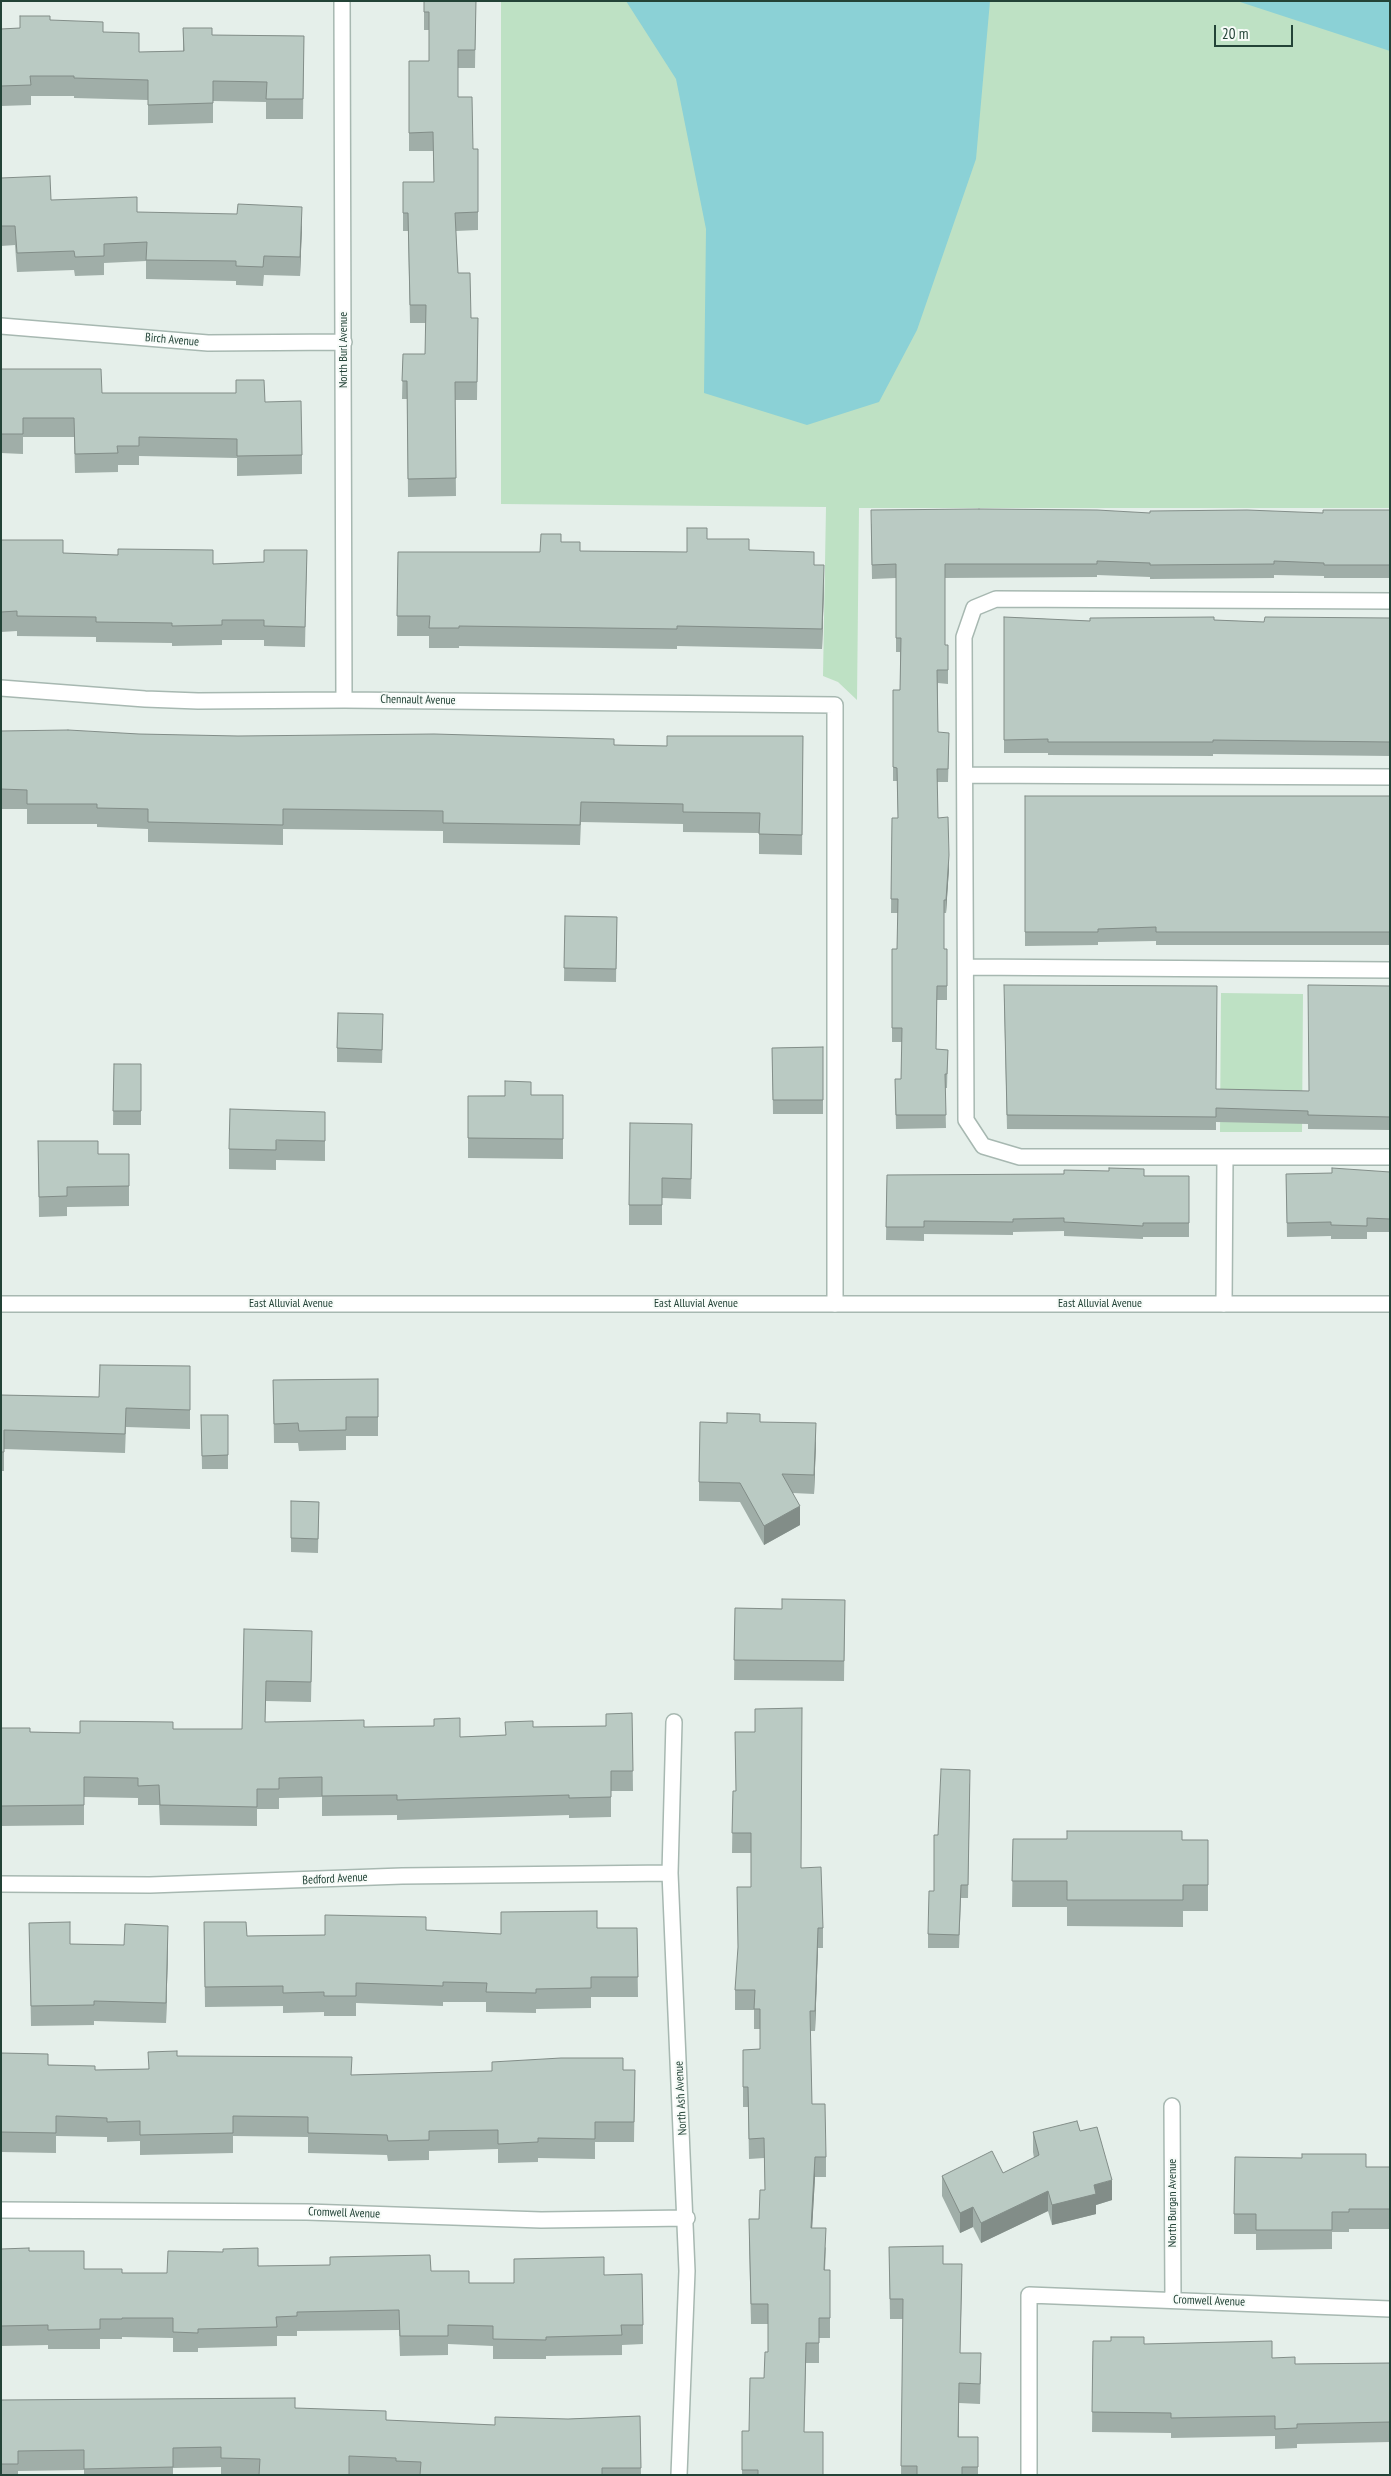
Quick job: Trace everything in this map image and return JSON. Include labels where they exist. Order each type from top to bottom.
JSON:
[{"type":"street","name":"North Burl Avenue","points":[[342,1],[344,700]]},
{"type":"street","name":"Birch Avenue","points":[[1,326],[208,343],[344,342]]},
{"type":"street","points":[[1390,601],[996,599],[974,608],[964,637],[966,1120],[983,1146],[1020,1157],[1390,1157]]},
{"type":"street","name":"Chennault Avenue","points":[[1,688],[145,699],[835,705],[835,1304]]},
{"type":"street","points":[[965,775],[1390,777]]},
{"type":"street","points":[[966,967],[1390,970]]},
{"type":"street","points":[[1224,1304],[1225,1156]]},
{"type":"street","name":"East Alluvial Avenue","points":[[1,1304],[1390,1304]]},
{"type":"street","name":"North Ash Avenue","points":[[674,1722],[670,1873],[686,2218],[686,2326],[679,2475]]},
{"type":"street","name":"Bedford Avenue","points":[[1,1884],[150,1885],[402,1876],[670,1873]]},
{"type":"street","name":"North Burgan Avenue","points":[[1172,2106],[1173,2300]]},
{"type":"street","name":"Cromwell Avenue","points":[[1,2210],[307,2212],[541,2220],[686,2218]]},
{"type":"street","name":"Cromwell Avenue","points":[[1029,2475],[1029,2295],[1390,2309]]},
{"type":"green space","points":[[501,1],[1390,1],[1390,508],[859,508],[857,700],[838,682],[823,676],[826,507],[501,504]]},
{"type":"green space","points":[[1221,993],[1303,994],[1302,1132],[1220,1132]]},
{"type":"water","points":[[626,1],[990,1],[976,159],[917,330],[879,402],[807,425],[704,393],[706,229],[676,79]]},
{"type":"water","points":[[1237,1],[1390,1],[1390,51]]},
{"type":"building","points":[[424,1],[476,1],[475,50],[458,50],[458,97],[472,97],[473,149],[478,149],[478,212],[455,213],[458,273],[470,273],[471,318],[478,318],[477,382],[455,382],[456,478],[408,479],[407,381],[402,381],[403,354],[425,354],[426,305],[410,305],[408,213],[403,213],[403,182],[434,182],[433,132],[409,133],[409,61],[429,61],[429,12],[424,12]]},
{"type":"building","points":[[20,16],[50,16],[50,20],[103,22],[103,32],[139,33],[139,52],[184,51],[183,28],[212,28],[212,35],[304,36],[303,99],[266,99],[267,82],[213,81],[213,103],[148,105],[148,80],[30,76],[31,85],[1,86],[1,29],[20,28]]},
{"type":"building","points":[[50,176],[51,200],[137,197],[137,212],[237,214],[238,204],[302,207],[300,257],[264,256],[263,267],[236,266],[236,261],[146,260],[147,242],[104,244],[104,256],[75,257],[74,251],[17,253],[15,226],[1,226],[1,178]]},
{"type":"building","points":[[1,369],[101,369],[102,393],[236,393],[236,380],[264,380],[265,402],[301,401],[302,455],[237,456],[237,439],[139,437],[139,446],[117,446],[118,453],[75,454],[74,418],[23,418],[23,434],[1,434]]},
{"type":"building","points":[[871,510],[1097,510],[1150,513],[1150,511],[1247,510],[1323,513],[1323,510],[1390,510],[1390,565],[1324,565],[1324,563],[1274,561],[1274,564],[1150,565],[1150,563],[1097,561],[1097,564],[945,564],[945,645],[948,645],[948,670],[937,670],[938,732],[949,733],[948,769],[937,769],[938,818],[948,817],[949,855],[946,900],[944,900],[944,949],[947,949],[947,986],[937,986],[936,1049],[948,1050],[947,1074],[945,1074],[946,1115],[896,1115],[895,1079],[901,1079],[902,1028],[892,1028],[892,949],[897,949],[898,899],[891,899],[892,818],[898,818],[897,768],[893,767],[893,690],[900,690],[901,638],[896,638],[896,564],[872,565]]},
{"type":"building","points":[[687,528],[707,528],[707,539],[749,539],[749,550],[814,552],[814,565],[824,565],[822,629],[677,626],[677,629],[459,626],[459,628],[429,628],[430,616],[397,616],[398,552],[540,552],[541,534],[561,534],[561,542],[580,542],[580,551],[687,552]]},
{"type":"building","points":[[1,540],[63,540],[63,553],[118,555],[118,549],[213,550],[213,564],[264,562],[264,550],[307,550],[305,627],[264,626],[264,620],[222,620],[222,625],[172,626],[172,623],[96,622],[96,617],[17,616],[17,611],[1,612]]},
{"type":"building","points":[[1004,617],[1090,621],[1090,618],[1214,617],[1214,620],[1264,622],[1265,617],[1390,618],[1390,742],[1213,740],[1213,742],[1048,742],[1048,739],[1004,740]]},
{"type":"building","points":[[68,730],[238,736],[434,734],[614,739],[614,745],[667,746],[667,736],[803,736],[802,835],[759,834],[760,813],[683,812],[683,804],[581,802],[580,825],[443,823],[443,811],[283,809],[283,825],[148,822],[148,809],[97,808],[97,804],[27,804],[27,790],[1,789],[1,731]]},
{"type":"building","points":[[1025,796],[1390,796],[1390,932],[1156,932],[1156,927],[1098,929],[1098,932],[1025,932]]},
{"type":"building","points":[[565,916],[617,917],[616,969],[564,968]]},
{"type":"building","points":[[1004,985],[1217,986],[1216,1089],[1309,1091],[1308,985],[1390,986],[1390,1117],[1308,1115],[1308,1111],[1216,1108],[1216,1117],[1007,1115]]},
{"type":"building","points":[[338,1013],[383,1014],[382,1050],[337,1048]]},
{"type":"building","points":[[823,1047],[823,1100],[773,1100],[772,1048]]},
{"type":"building","points":[[114,1064],[141,1064],[141,1111],[113,1111]]},
{"type":"building","points":[[505,1081],[531,1082],[531,1095],[563,1095],[563,1139],[468,1138],[468,1096],[505,1096]]},
{"type":"building","points":[[230,1109],[325,1112],[325,1141],[276,1140],[276,1150],[229,1149]]},
{"type":"building","points":[[630,1123],[692,1124],[691,1179],[662,1178],[662,1205],[629,1205]]},
{"type":"building","points":[[38,1141],[98,1141],[98,1154],[129,1154],[129,1186],[67,1187],[67,1196],[39,1197]]},
{"type":"building","points":[[1109,1168],[1144,1169],[1144,1176],[1189,1176],[1189,1223],[1143,1223],[1143,1226],[1064,1222],[1064,1218],[1013,1219],[1013,1222],[924,1221],[924,1227],[886,1227],[887,1175],[1064,1174],[1064,1170],[1109,1171]]},
{"type":"building","points":[[1332,1168],[1390,1172],[1390,1219],[1367,1218],[1367,1226],[1331,1225],[1331,1222],[1287,1223],[1286,1174],[1332,1173]]},
{"type":"building","points":[[100,1365],[190,1366],[190,1410],[126,1408],[125,1434],[4,1430],[4,1452],[1,1452],[1,1395],[99,1397]]},
{"type":"building","points":[[378,1379],[378,1417],[346,1417],[346,1430],[299,1431],[298,1423],[274,1424],[273,1380]]},
{"type":"building","points":[[727,1413],[760,1414],[760,1422],[816,1423],[814,1475],[782,1474],[800,1506],[764,1526],[740,1483],[699,1482],[700,1422],[727,1423]]},
{"type":"building","points":[[201,1415],[228,1415],[228,1455],[202,1456]]},
{"type":"building","points":[[291,1501],[319,1502],[318,1539],[291,1538]]},
{"type":"building","points":[[782,1599],[845,1600],[844,1661],[734,1660],[735,1608],[782,1609]]},
{"type":"building","points":[[244,1629],[312,1631],[311,1682],[266,1681],[265,1722],[364,1720],[364,1727],[434,1726],[434,1719],[460,1718],[460,1737],[506,1735],[505,1722],[533,1721],[533,1727],[606,1726],[606,1714],[632,1713],[633,1771],[611,1771],[611,1797],[569,1798],[569,1795],[397,1800],[397,1795],[322,1796],[322,1777],[279,1778],[279,1789],[257,1789],[257,1807],[160,1805],[159,1785],[138,1786],[138,1778],[84,1777],[84,1805],[1,1806],[1,1728],[30,1728],[30,1732],[80,1733],[80,1721],[173,1722],[173,1729],[242,1729]]},
{"type":"building","points":[[802,1708],[801,1868],[821,1867],[823,1928],[818,1928],[815,2011],[810,2011],[812,2104],[825,2104],[826,2157],[815,2157],[811,2228],[826,2228],[824,2270],[830,2270],[830,2318],[819,2318],[819,2343],[806,2343],[804,2432],[823,2432],[823,2475],[758,2475],[758,2470],[742,2470],[742,2431],[749,2431],[750,2378],[764,2378],[765,2352],[768,2352],[768,2304],[751,2304],[749,2219],[759,2219],[760,2190],[765,2190],[764,2138],[749,2139],[748,2087],[743,2087],[743,2050],[760,2049],[760,2009],[754,2009],[755,1990],[735,1990],[738,1947],[737,1887],[751,1887],[751,1833],[732,1833],[733,1791],[736,1791],[735,1732],[755,1732],[755,1709]]},
{"type":"building","points":[[941,1769],[970,1770],[968,1885],[961,1885],[959,1935],[928,1934],[929,1891],[934,1891],[934,1835],[938,1835]]},
{"type":"building","points":[[1067,1831],[1182,1831],[1182,1840],[1208,1840],[1208,1885],[1183,1885],[1183,1900],[1067,1900],[1067,1881],[1012,1881],[1013,1839],[1067,1839]]},
{"type":"building","points":[[597,1911],[597,1928],[637,1928],[638,1977],[591,1977],[591,1988],[536,1989],[536,1993],[486,1992],[487,1983],[443,1982],[443,1986],[356,1983],[356,1996],[324,1996],[324,1992],[283,1993],[283,1986],[205,1987],[204,1922],[246,1922],[247,1936],[325,1935],[325,1915],[426,1917],[426,1930],[501,1934],[501,1912]]},
{"type":"building","points":[[70,1922],[70,1944],[124,1945],[125,1924],[168,1926],[166,2003],[94,2001],[94,2005],[31,2006],[29,1923]]},
{"type":"building","points":[[177,2051],[177,2056],[352,2057],[351,2075],[492,2071],[492,2062],[561,2058],[623,2058],[623,2070],[635,2070],[634,2122],[595,2122],[595,2139],[538,2138],[538,2142],[498,2144],[498,2130],[429,2131],[429,2140],[388,2141],[387,2135],[308,2133],[308,2117],[233,2116],[233,2133],[140,2135],[140,2121],[107,2122],[107,2118],[56,2116],[56,2133],[1,2132],[1,2053],[48,2054],[48,2065],[95,2066],[95,2070],[149,2069],[148,2052]]},
{"type":"building","points":[[1077,2121],[1080,2131],[1097,2127],[1112,2180],[1094,2185],[1096,2194],[1052,2205],[1048,2191],[981,2223],[973,2207],[960,2213],[942,2176],[992,2151],[1003,2173],[1039,2155],[1033,2132]]},
{"type":"building","points":[[1302,2154],[1366,2154],[1366,2167],[1390,2167],[1390,2209],[1349,2209],[1349,2212],[1332,2212],[1332,2230],[1256,2230],[1256,2214],[1234,2214],[1235,2157],[1302,2158]]},
{"type":"building","points":[[943,2246],[943,2264],[962,2264],[960,2353],[981,2353],[980,2384],[959,2383],[958,2437],[978,2437],[978,2467],[962,2467],[962,2475],[917,2475],[917,2466],[901,2466],[903,2299],[890,2299],[889,2247]]},
{"type":"building","points":[[29,2248],[29,2251],[84,2251],[84,2269],[122,2269],[122,2273],[167,2273],[168,2251],[223,2252],[223,2249],[258,2248],[258,2266],[330,2265],[330,2257],[430,2255],[431,2271],[469,2271],[469,2283],[514,2283],[514,2259],[604,2257],[604,2275],[642,2274],[643,2325],[621,2325],[622,2335],[546,2337],[546,2340],[493,2339],[493,2326],[448,2325],[448,2336],[400,2336],[399,2310],[297,2312],[297,2316],[276,2317],[277,2327],[198,2329],[198,2333],[173,2332],[173,2318],[100,2319],[100,2329],[48,2330],[48,2325],[1,2326],[1,2249]]},
{"type":"building","points":[[1111,2337],[1144,2337],[1144,2344],[1272,2341],[1272,2358],[1295,2357],[1295,2364],[1390,2363],[1390,2422],[1297,2424],[1297,2428],[1275,2429],[1275,2416],[1171,2418],[1171,2413],[1092,2412],[1093,2341],[1111,2341]]},
{"type":"building","points":[[295,2398],[295,2408],[386,2411],[386,2420],[495,2425],[495,2417],[568,2419],[640,2416],[641,2468],[602,2468],[602,2475],[420,2475],[421,2462],[396,2461],[396,2458],[349,2456],[349,2475],[259,2475],[260,2459],[221,2458],[221,2447],[173,2448],[173,2467],[84,2469],[84,2450],[18,2451],[18,2464],[1,2464],[1,2400]]}]
